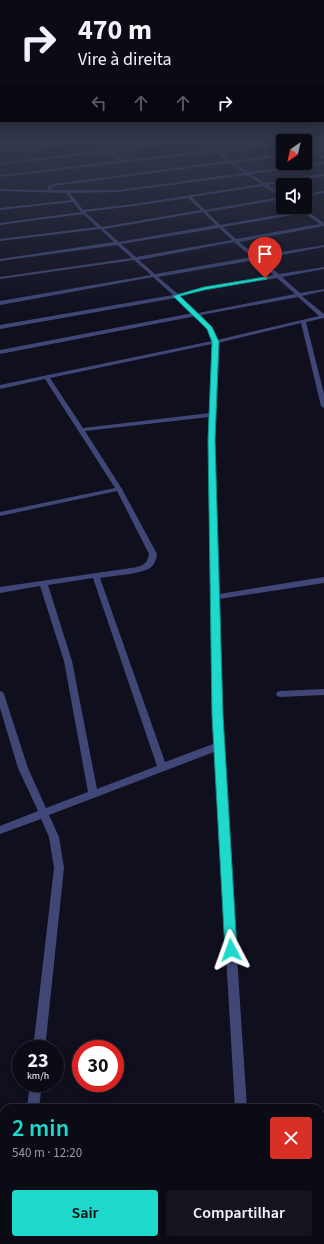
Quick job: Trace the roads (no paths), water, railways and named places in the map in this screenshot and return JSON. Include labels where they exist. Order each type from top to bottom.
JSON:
[{"type":"street","points":[[0,224],[164,200]]},
{"type":"street","points":[[192,200],[235,241],[278,276],[323,316]]},
{"type":"street","points":[[0,240],[101,228],[269,200]]},
{"type":"street","points":[[0,208],[73,201],[134,260],[198,315],[209,328],[216,342],[212,415],[218,746],[241,1104]]},
{"type":"street","points":[[0,260],[118,243],[292,214]]},
{"type":"street","points":[[308,214],[324,225]]},
{"type":"street","points":[[0,278],[134,260],[324,225]]},
{"type":"street","points":[[0,303],[324,246]]},
{"type":"street","points":[[0,327],[324,268]]},
{"type":"street","points":[[0,352],[324,290]]},
{"type":"street","points":[[0,387],[216,342],[323,316]]},
{"type":"street","points":[[303,320],[324,406]]},
{"type":"street","points":[[0,590],[113,574],[146,567],[152,561],[153,554],[120,489],[47,378]]},
{"type":"street","points":[[81,430],[212,415]]},
{"type":"street","points":[[0,514],[120,489]]},
{"type":"street","points":[[96,576],[162,767]]},
{"type":"street","points":[[215,597],[324,580]]},
{"type":"street","points":[[43,583],[68,661],[93,794]]},
{"type":"street","points":[[280,694],[324,692]]},
{"type":"street","points":[[0,694],[23,768],[54,837],[59,868],[40,1040]]},
{"type":"street","points":[[0,830],[218,746]]},
{"type":"street","points":[[33,1104],[35,1092]]}]
